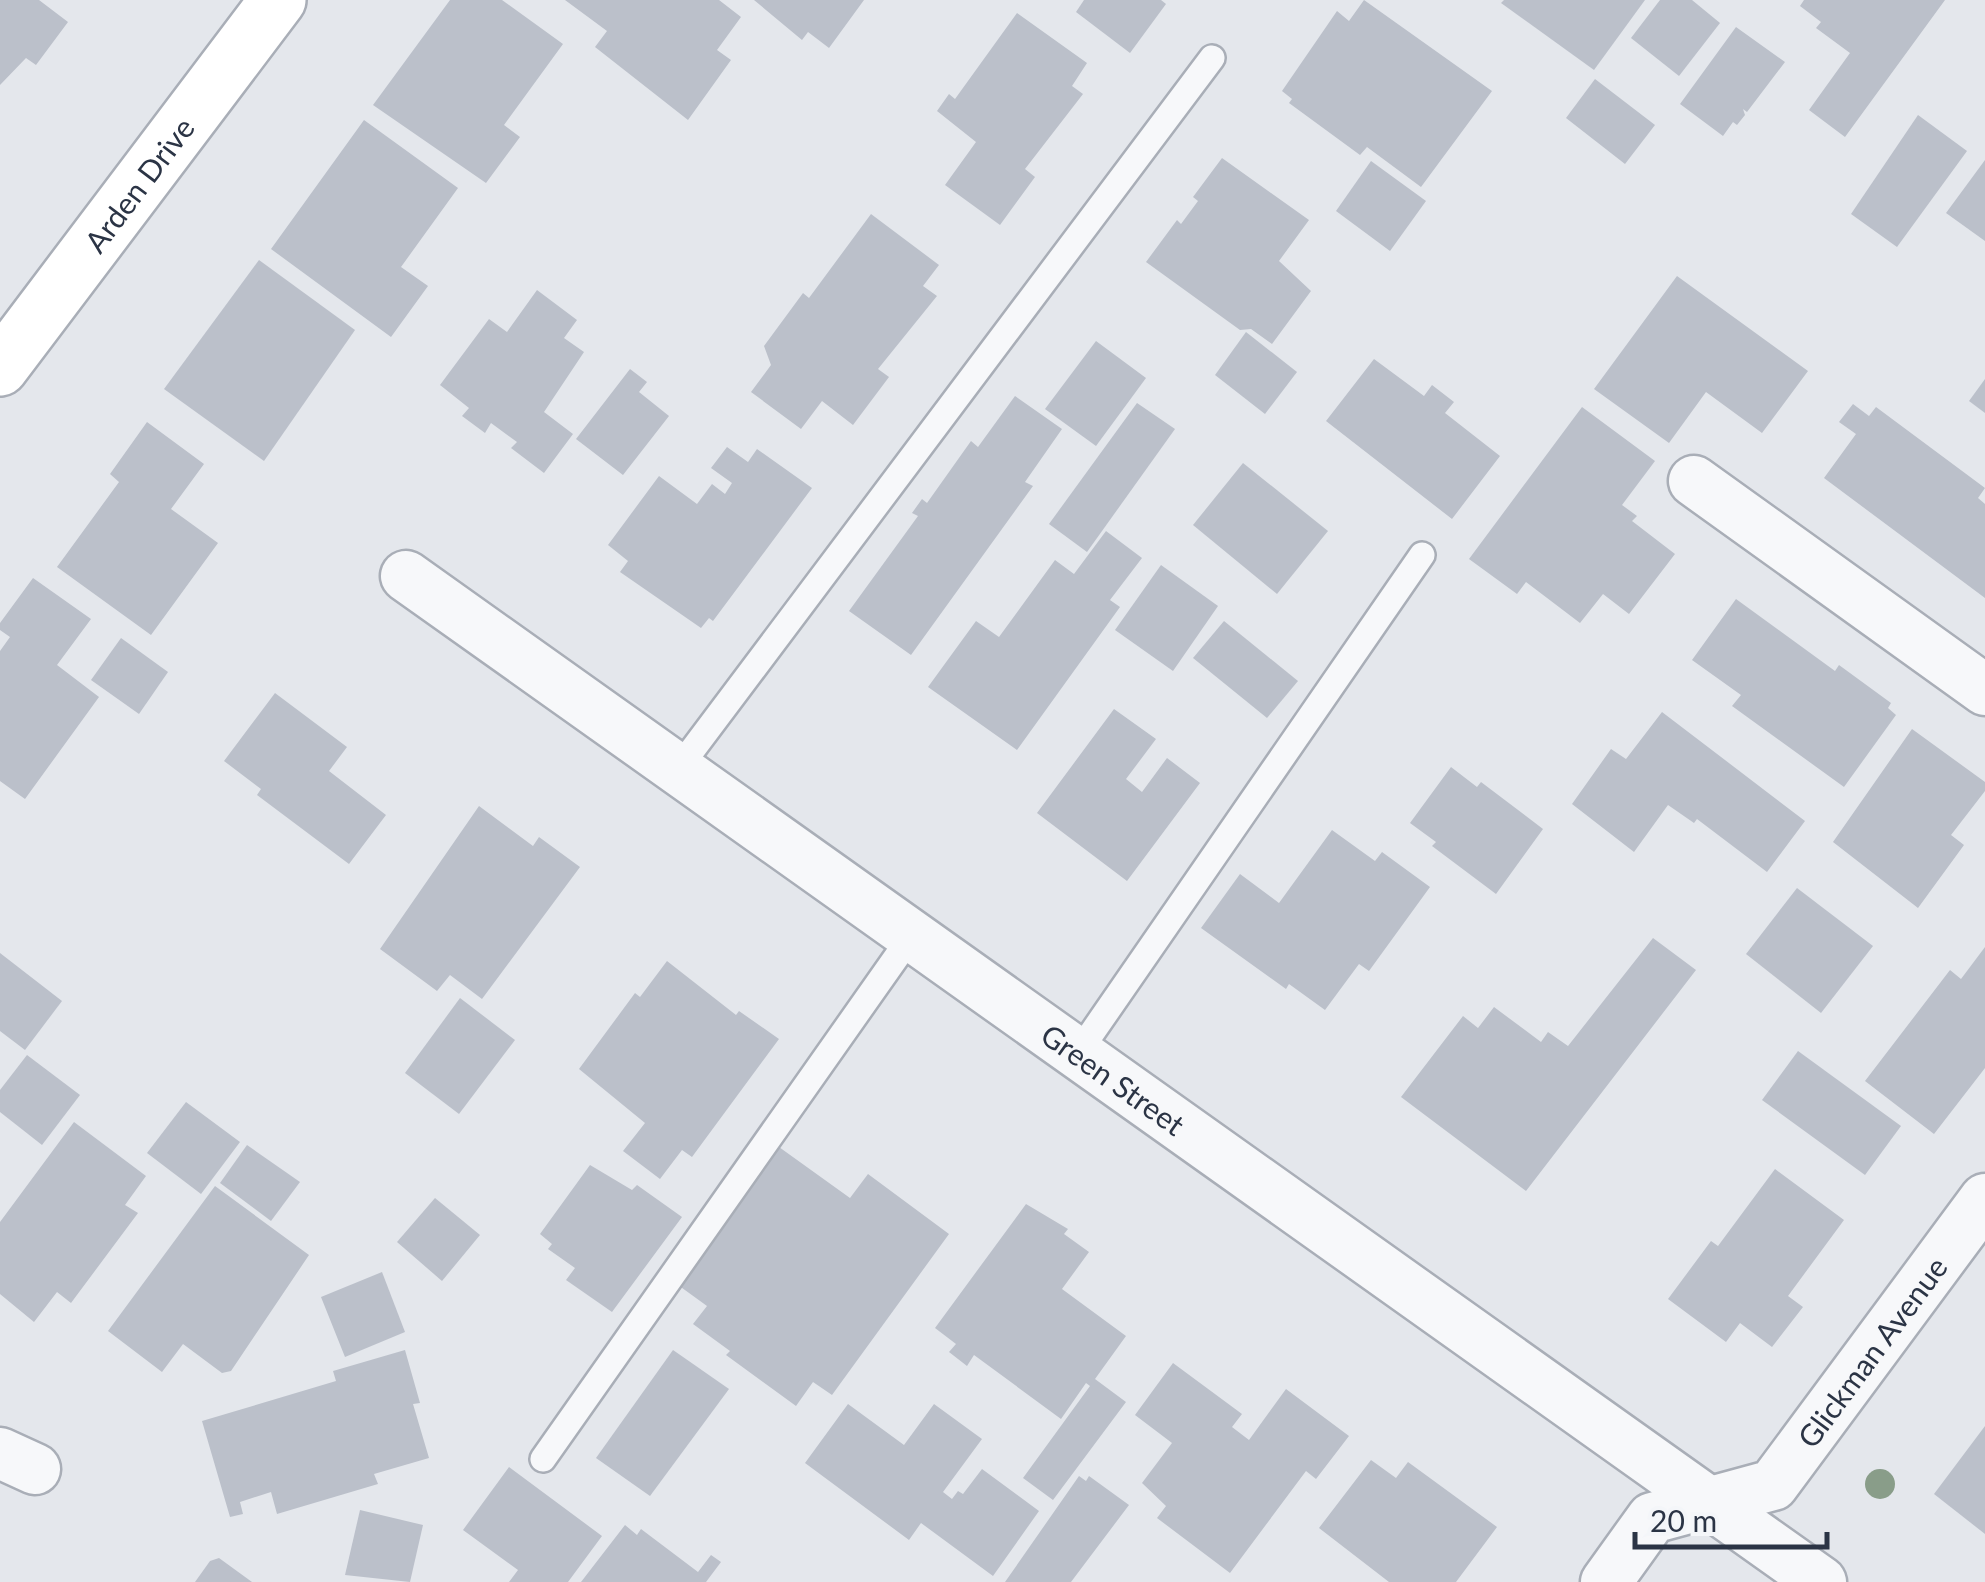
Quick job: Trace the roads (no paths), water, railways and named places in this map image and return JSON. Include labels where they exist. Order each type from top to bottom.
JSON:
[{"type":"street","name":"Arden Drive","points":[[0,368],[278,0]]},
{"type":"street","points":[[1694,481],[1985,690]]},
{"type":"street","name":"Green Street","points":[[406,576],[1710,1499],[1821,1582]]},
{"type":"street","name":"Glickman Avenue","points":[[1606,1582],[1652,1518],[1710,1499],[1773,1485],[1985,1199]]},
{"type":"lane","points":[[678,769],[1212,58]]},
{"type":"lane","points":[[1078,1052],[1422,555]]},
{"type":"lane","points":[[543,1459],[685,1252],[912,935]]}]
